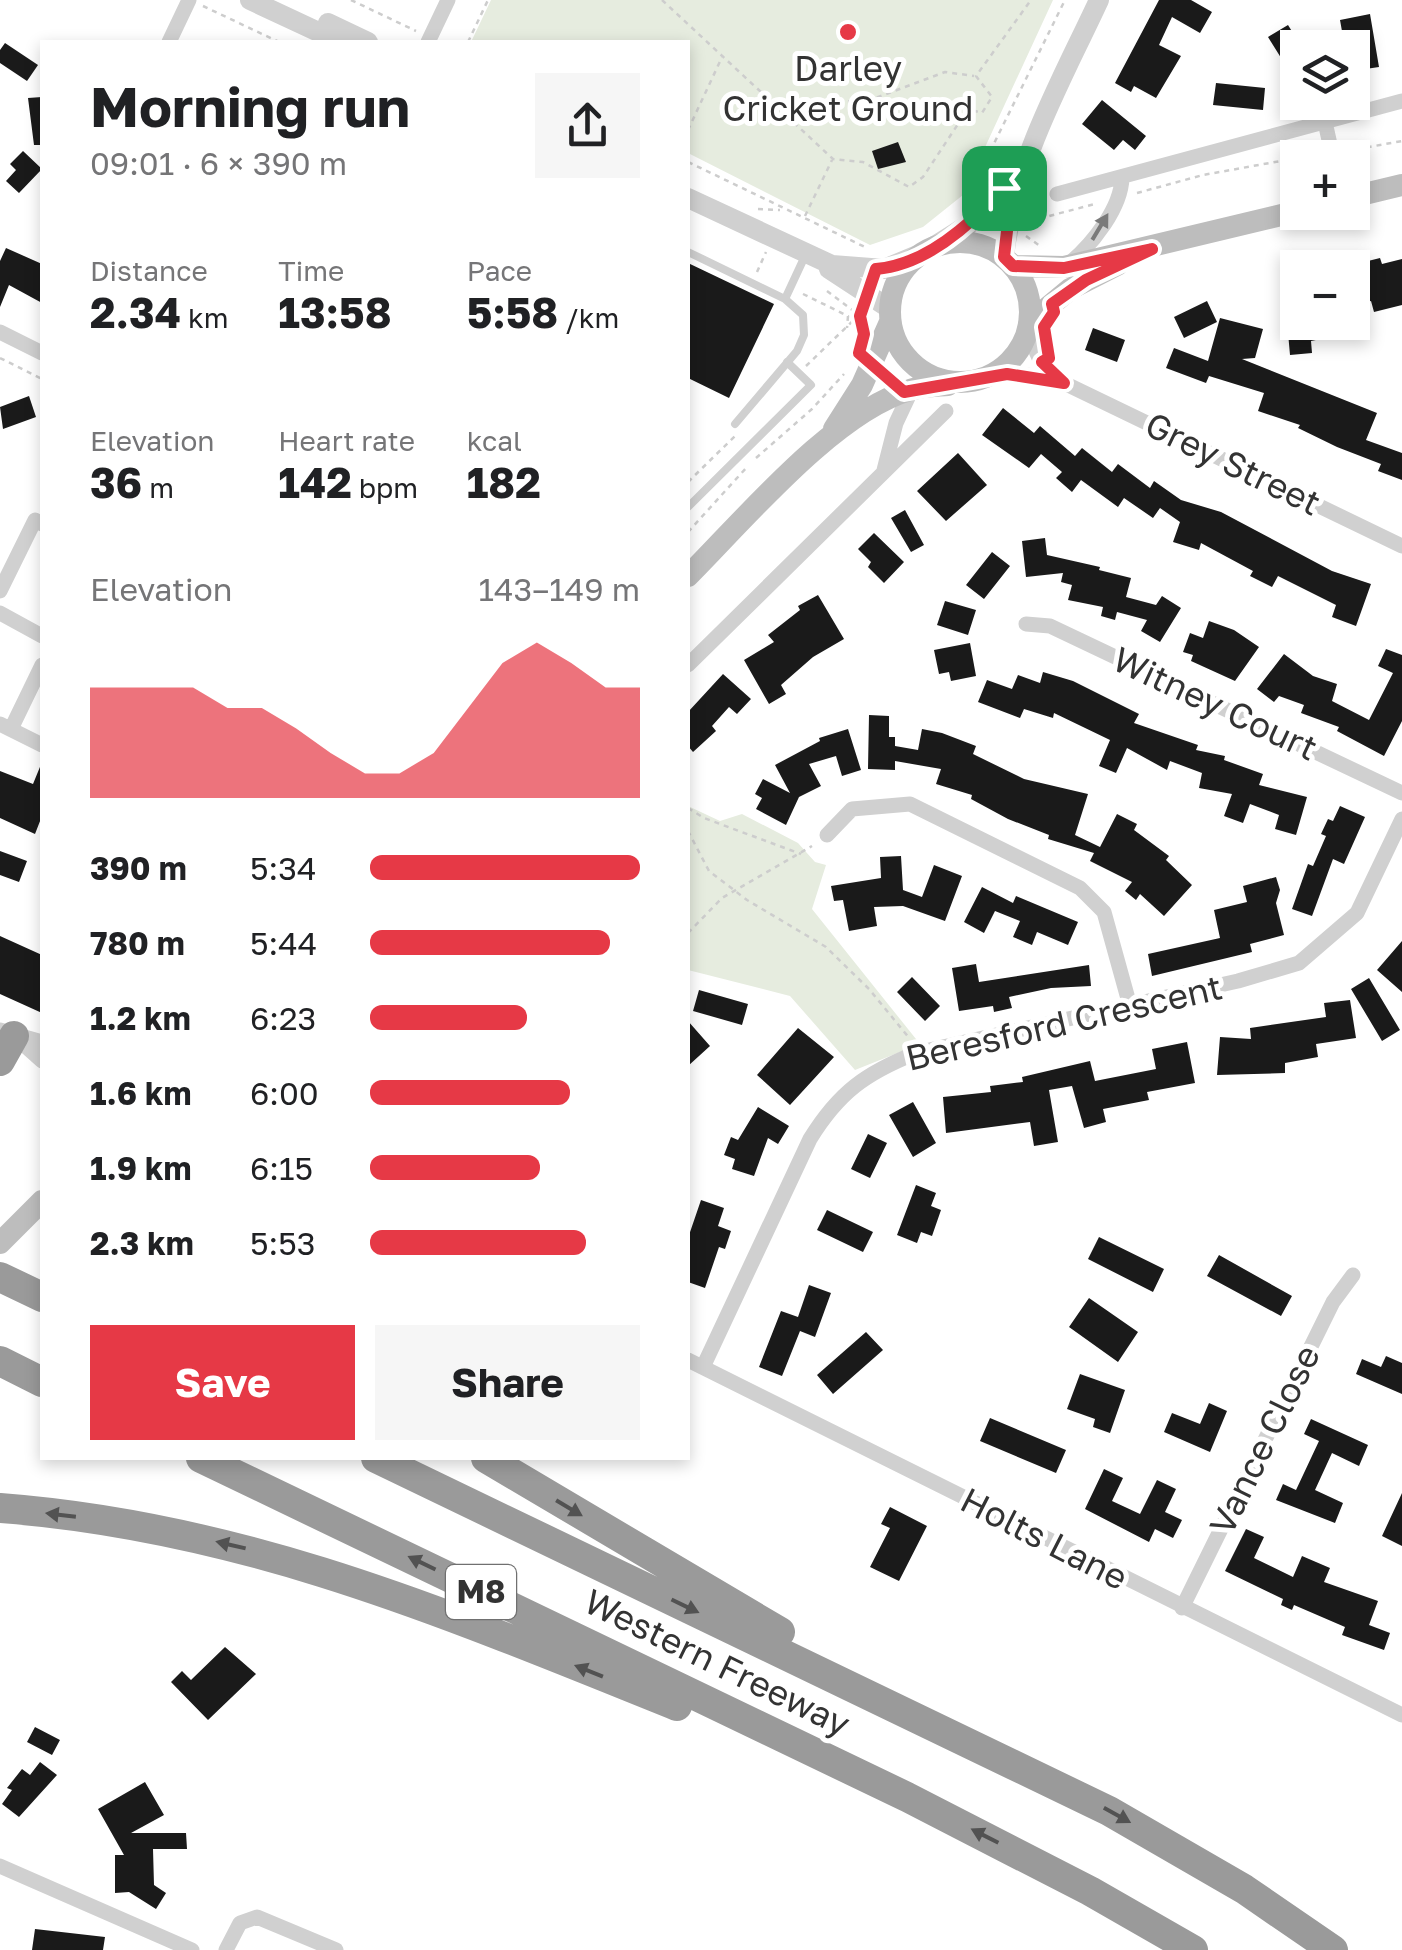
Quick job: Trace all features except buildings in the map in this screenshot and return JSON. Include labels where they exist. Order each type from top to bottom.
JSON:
[{"type":"highway","points":[[0,1277],[40,1296]]},
{"type":"highway","points":[[0,1361],[40,1381]]},
{"type":"highway","name":"Western Freeway","points":[[205,1460],[907,1797],[1090,1891],[1193,1950]]},
{"type":"highway","name":"Western Freeway","points":[[380,1460],[1030,1770],[1177,1848],[1333,1950]]},
{"type":"highway","points":[[489,1460],[817,1653],[1030,1770]]},
{"type":"highway","points":[[0,1508],[147,1528],[261,1552],[325,1571],[462,1620],[907,1797]]},
{"type":"main road","points":[[1370,193],[1402,185]]},
{"type":"main road","points":[[827,438],[890,316],[894,288],[904,269],[927,250],[970,242],[1008,261],[1055,268],[1152,249],[1280,217]]},
{"type":"main road","points":[[691,565],[827,438],[890,398],[912,389],[975,380],[1012,359],[1028,327],[1070,289],[1152,249]]},
{"type":"main road","points":[[1008,261],[1024,283],[1028,327]]},
{"type":"main road","points":[[890,316],[908,359],[934,376],[975,380]]},
{"type":"main road","points":[[0,1243],[40,1203]]},
{"type":"street","points":[[250,0],[336,40]]},
{"type":"street","points":[[281,0],[364,40]]},
{"type":"street","points":[[429,40],[448,0]]},
{"type":"street","points":[[1008,261],[1010,205],[1023,164],[1098,0]]},
{"type":"street","points":[[171,40],[195,3]]},
{"type":"street","points":[[1057,194],[1402,101]]},
{"type":"street","points":[[1325,122],[1329,140]]},
{"type":"street","points":[[690,203],[832,265],[876,269],[927,250],[968,224],[1023,164]]},
{"type":"street","points":[[1055,268],[1085,251],[1117,198],[1122,178]]},
{"type":"street","points":[[805,255],[866,294],[890,316]]},
{"type":"street","name":"Grey Street","points":[[1028,327],[1039,358],[1064,383]]},
{"type":"street","points":[[0,332],[40,352]]},
{"type":"street","name":"Grey Street","points":[[975,380],[1028,375],[1064,383],[1402,546]]},
{"type":"street","points":[[884,470],[896,423],[912,389]]},
{"type":"street","points":[[690,663],[946,411]]},
{"type":"street","points":[[0,591],[35,520],[40,523]]},
{"type":"street","points":[[0,614],[40,635]]},
{"type":"street","name":"Witney Court","points":[[1026,624],[1050,626],[1402,793]]},
{"type":"street","points":[[40,667],[5,727],[40,744]]},
{"type":"street","points":[[828,835],[852,808],[910,804],[1080,888],[1104,912],[1130,1006]]},
{"type":"street","name":"Beresford Crescent","points":[[695,1364],[810,1139],[829,1108],[871,1071],[919,1052],[1299,964],[1357,913],[1402,819]]},
{"type":"street","points":[[14,1042],[40,1060]]},
{"type":"street","name":"Vance Close","points":[[1182,1608],[1333,1302],[1353,1275]]},
{"type":"street","name":"Holts Lane","points":[[695,1364],[1402,1715]]},
{"type":"street","points":[[0,1866],[192,1950]]},
{"type":"street","points":[[226,1950],[240,1923],[258,1918],[336,1950]]},
{"type":"lane","points":[[690,253],[785,299],[798,308],[806,322],[802,342],[734,424]]},
{"type":"lane","points":[[785,299],[805,255]]},
{"type":"lane","points":[[690,505],[811,385],[787,362]]},
{"type":"path","points":[[352,0],[429,40]]},
{"type":"path","points":[[469,40],[488,0]]},
{"type":"path","points":[[662,0],[833,159],[863,162],[908,187],[923,176],[968,109],[982,113],[992,97],[976,76],[945,72],[862,103],[838,100],[815,104],[792,120]]},
{"type":"path","points":[[976,76],[1031,0]]},
{"type":"path","points":[[961,209],[1065,0]]},
{"type":"path","points":[[195,3],[275,40]]},
{"type":"path","points":[[690,126],[724,54]]},
{"type":"path","points":[[1370,147],[1402,141]]},
{"type":"path","points":[[804,219],[833,159]]},
{"type":"path","points":[[690,163],[880,253],[890,250],[876,269]]},
{"type":"path","points":[[1057,194],[1020,224],[1203,175],[1280,163]]},
{"type":"path","points":[[1014,228],[1046,250],[1055,268]]},
{"type":"path","points":[[864,334],[860,316],[866,294]]},
{"type":"path","points":[[798,372],[860,316]]},
{"type":"path","points":[[0,358],[40,377]]},
{"type":"path","points":[[690,530],[750,464],[866,359]]},
{"type":"path","points":[[690,480],[746,425]]},
{"type":"path","points":[[690,809],[802,855],[734,891],[690,931]]},
{"type":"path","points":[[690,835],[709,871],[734,891],[826,947],[870,989],[919,1052]]},
{"type":"shaded area","points":[[491,0],[1053,0],[963,195],[923,227],[870,245],[690,154],[690,40],[472,40]]},
{"type":"shaded area","points":[[690,807],[720,821],[742,814],[798,843],[815,862],[826,865],[812,909],[920,1044],[855,1070],[790,996],[690,971]]},
{"type":"place","name":"Darley Cricket Ground","points":[[848,32]]},
{"type":"route","points":[[1023,164],[1006,225],[1004,257],[1013,266],[1064,268],[1152,249],[1086,280],[1052,304],[1054,312],[1044,327],[1049,358],[1042,362],[1064,383],[1007,374],[904,392],[859,353],[864,334],[860,316],[876,269],[900,264],[933,247],[968,224],[1004,188],[1023,164]]}]
